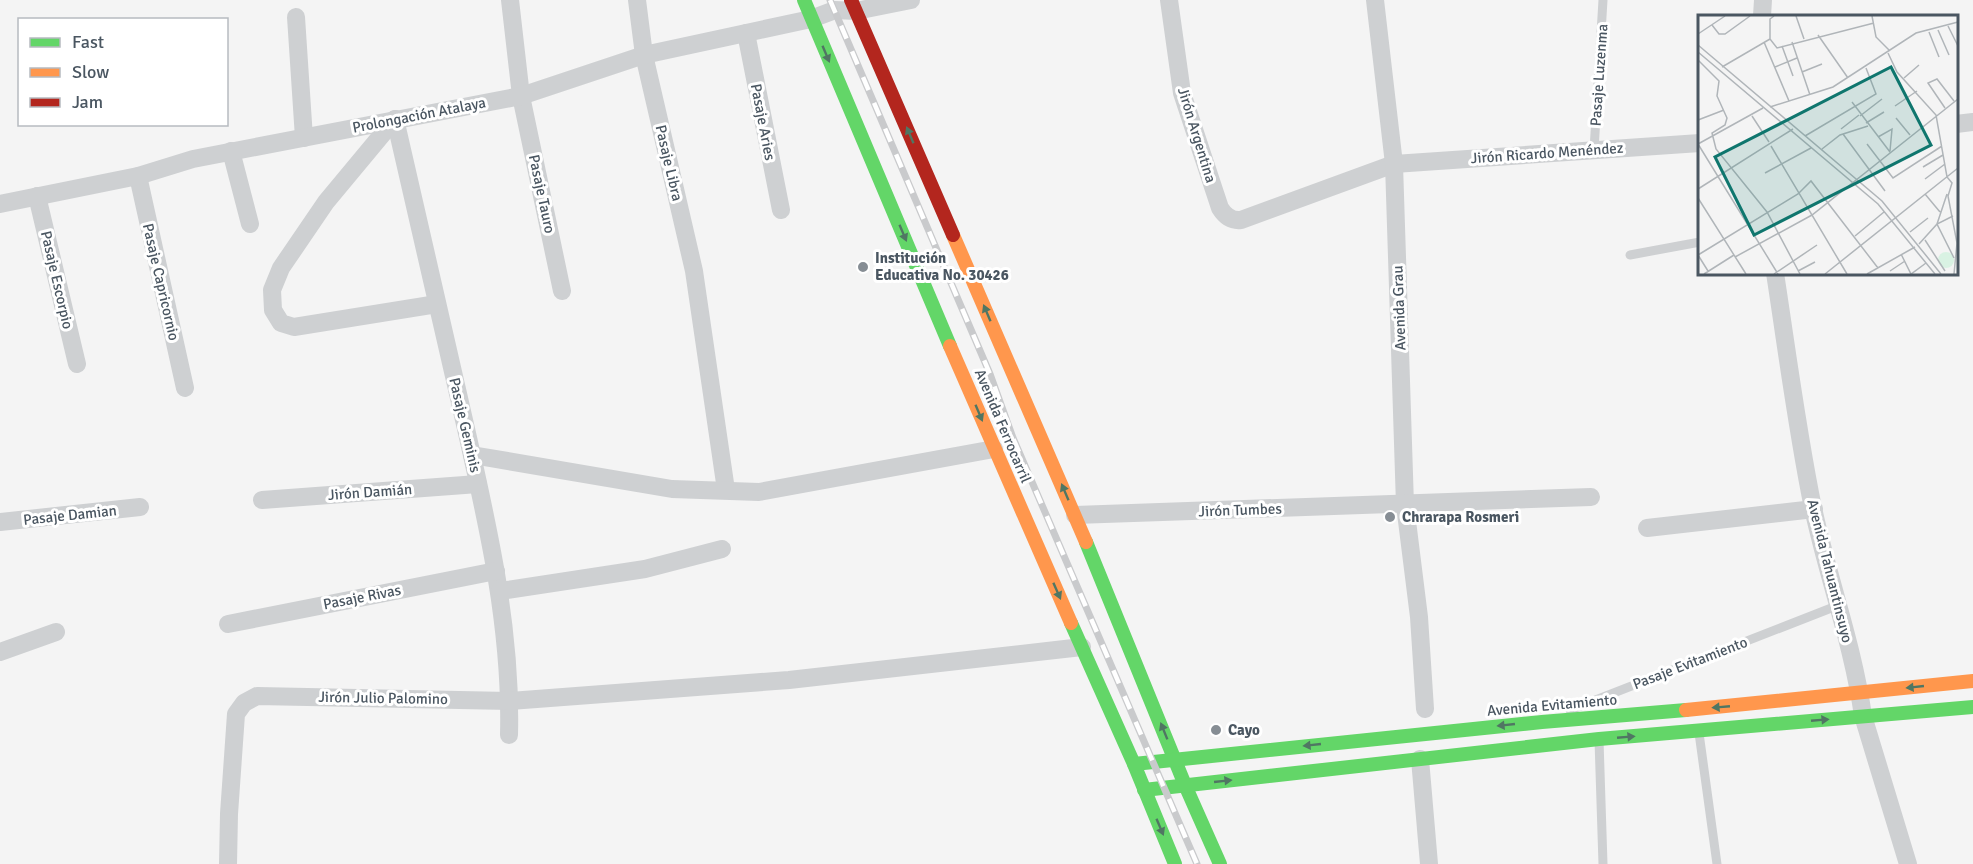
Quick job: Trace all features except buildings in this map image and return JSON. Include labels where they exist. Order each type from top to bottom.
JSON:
[{"type":"main road","name":"Avenida Ferrocarril","points":[[804,0],[994,449],[1134,764],[1175,864]]},
{"type":"main road","name":"Avenida Ferrocarril","points":[[854,6],[1075,515],[1185,785],[1220,864]]},
{"type":"main road","name":"Avenida Evitamiento","points":[[1134,764],[1542,722],[1860,694],[1973,681]]},
{"type":"main road","points":[[1144,790],[1599,739],[1973,707]]},
{"type":"street","name":"Pasaje Tauro","points":[[510,0],[521,96],[562,291]]},
{"type":"street","name":"Pasaje Libra","points":[[637,0],[644,56],[694,271],[726,490]]},
{"type":"street","points":[[854,6],[911,0]]},
{"type":"street","name":"Jirón Argentina","points":[[1169,0],[1182,93],[1220,208],[1224,214],[1235,220],[1241,220]]},
{"type":"street","name":"Avenida Grau","points":[[1375,0],[1394,164],[1405,505],[1419,617],[1425,709]]},
{"type":"street","points":[[1762,15],[1763,0]]},
{"type":"street","name":"Prolongación Atalaya","points":[[0,204],[138,176],[193,159],[231,151],[521,96],[644,56],[812,19],[854,6]]},
{"type":"street","points":[[296,17],[304,138]]},
{"type":"street","name":"Pasaje Aries","points":[[746,33],[781,210]]},
{"type":"street","points":[[395,119],[326,202],[281,268],[272,290],[273,310],[281,323],[294,327],[437,304]]},
{"type":"street","name":"Pasaje Geminis","points":[[395,119],[472,455],[500,591],[510,701],[509,735]]},
{"type":"street","points":[[1958,124],[1973,122]]},
{"type":"street","name":"Jirón Ricardo Menéndez","points":[[1241,220],[1394,164],[1698,143]]},
{"type":"street","points":[[231,151],[250,224]]},
{"type":"street","name":"Pasaje Capricornio","points":[[138,176],[185,388]]},
{"type":"street","name":"Pasaje Escorpio","points":[[37,196],[77,364]]},
{"type":"street","name":"Avenida Tahuantinsuyo","points":[[1775,274],[1797,423],[1814,509],[1860,694],[1863,717],[1908,864]]},
{"type":"street","points":[[472,455],[672,489],[759,492],[994,449]]},
{"type":"street","name":"Jirón Damián","points":[[262,500],[478,484]]},
{"type":"street","name":"Jirón Tumbes","points":[[1075,515],[1591,497]]},
{"type":"street","name":"Pasaje Damian","points":[[0,522],[140,507]]},
{"type":"street","points":[[1647,528],[1814,509]]},
{"type":"street","points":[[500,591],[645,569],[722,549]]},
{"type":"street","name":"Pasaje Rivas","points":[[228,624],[496,571]]},
{"type":"street","points":[[0,652],[56,632]]},
{"type":"street","name":"Jirón Julio Palomino","points":[[228,864],[236,714],[244,703],[257,696],[510,701],[789,680],[1082,647]]},
{"type":"street","points":[[1420,759],[1429,864]]},
{"type":"lane","name":"Pasaje Luzenma","points":[[1594,150],[1603,0]]},
{"type":"lane","points":[[1630,255],[1698,242]]},
{"type":"lane","name":"Pasaje Evitamiento","points":[[1542,722],[1839,605]]},
{"type":"lane","points":[[1698,730],[1717,864]]},
{"type":"lane","points":[[1599,739],[1604,864]]},
{"type":"railway","points":[[830,0],[990,374],[1013,438],[1197,864]]},
{"type":"traffic: fast","points":[[804,0],[950,346]]},
{"type":"traffic: fast","points":[[1086,542],[1185,785],[1220,864]]},
{"type":"traffic: fast","points":[[1071,623],[1134,764],[1175,864]]},
{"type":"traffic: fast","points":[[1144,790],[1599,739],[1973,707]]},
{"type":"traffic: fast","points":[[1134,764],[1542,722],[1686,710]]},
{"type":"traffic: slow","points":[[953,235],[1086,542]]},
{"type":"traffic: slow","points":[[950,346],[1071,623]]},
{"type":"traffic: slow","points":[[1686,710],[1973,681]]},
{"type":"traffic: jam","points":[[851,0],[953,235]]},
{"type":"place","name":"Institución Educativa No. 30426","points":[[863,267]]},
{"type":"place","name":"Chrarapa Rosmeri","points":[[1390,517]]},
{"type":"place","name":"Cayo","points":[[1216,730]]}]
